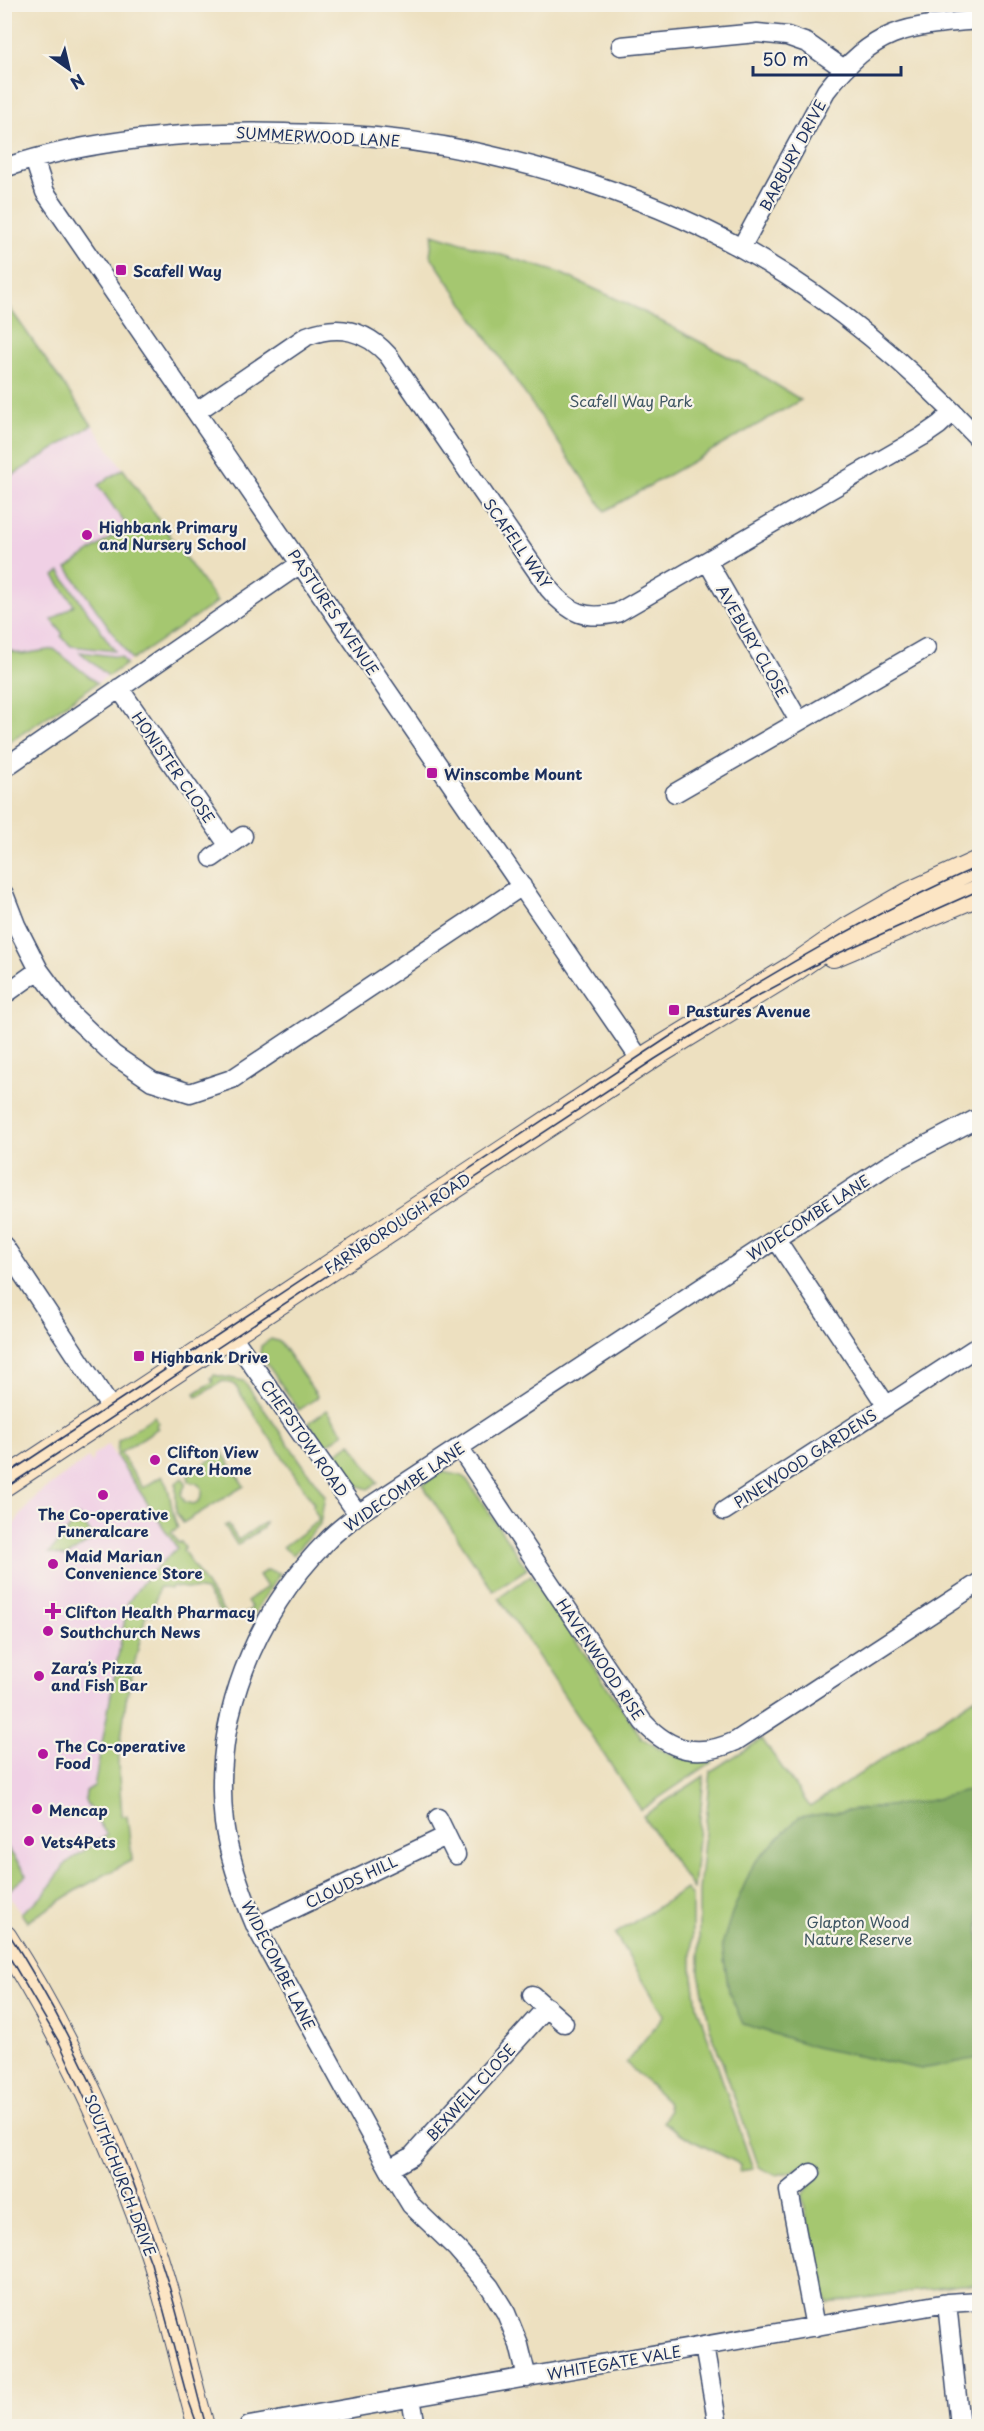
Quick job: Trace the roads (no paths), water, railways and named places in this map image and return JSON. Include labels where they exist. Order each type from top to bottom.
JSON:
[{"type":"street","name":"BARBURY DRIVE","points":[[741,248],[826,91],[844,69],[871,45],[910,27],[980,20]]},
{"type":"street","points":[[621,46],[757,33],[777,35],[807,43],[844,69]]},
{"type":"street","name":"SUMMERWOOD LANE","points":[[4,168],[34,159],[103,145],[230,132],[326,134],[413,142],[492,157],[574,178],[648,205],[741,248],[828,304],[892,354],[980,440]]},
{"type":"street","name":"PASTURES AVENUE","points":[[34,159],[45,192],[642,1062]]},
{"type":"street","name":"SCAFELL WAY","points":[[196,412],[307,336],[334,329],[363,334],[377,343],[388,355],[549,589],[568,608],[596,618],[617,613],[923,436],[953,412]]},
{"type":"street","name":"AVEBURY CLOSE","points":[[707,561],[799,722]]},
{"type":"street","points":[[4,768],[300,564]]},
{"type":"street","points":[[675,793],[926,648]]},
{"type":"street","name":"HONISTER CLOSE","points":[[119,688],[236,841],[212,858]]},
{"type":"street","name":"FARNBOROUGH ROAD","points":[[4,1482],[642,1062],[793,969],[849,930],[900,901],[980,863]]},
{"type":"street","points":[[4,894],[16,925],[39,970],[72,1015],[114,1054],[152,1081],[190,1093],[232,1079],[522,886]]},
{"type":"street","name":"FARNBOROUGH ROAD","points":[[793,969],[980,892]]},
{"type":"street","points":[[4,995],[39,970]]},
{"type":"street","name":"WIDECOMBE LANE","points":[[527,2378],[519,2345],[506,2313],[489,2287],[457,2249],[411,2205],[256,1927],[242,1892],[225,1824],[222,1764],[235,1698],[251,1649],[272,1610],[327,1541],[358,1514],[888,1165],[980,1117]]},
{"type":"street","name":"PINEWOOD GARDENS","points":[[776,1239],[886,1406]]},
{"type":"street","points":[[4,1246],[113,1411]]},
{"type":"street","name":"CHEPSTOW ROAD","points":[[230,1334],[358,1514]]},
{"type":"street","name":"PINEWOOD GARDENS","points":[[724,1511],[980,1345]]},
{"type":"street","name":"HAVENWOOD RISE","points":[[459,1447],[643,1722],[662,1740],[685,1749],[705,1751],[736,1741],[980,1582]]},
{"type":"street","points":[[438,1818],[456,1855]]},
{"type":"street","name":"CLOUDS HILL","points":[[256,1927],[446,1836]]},
{"type":"street","name":"SOUTHCHURCH DRIVE","points":[[4,1938],[64,2040],[115,2150],[174,2321],[201,2427]]},
{"type":"street","points":[[532,1995],[564,2023]]},
{"type":"street","name":"BEXWELL CLOSE","points":[[389,2169],[412,2156],[547,2007]]},
{"type":"street","points":[[811,2173],[789,2191],[815,2327]]},
{"type":"street","name":"WHITEGATE VALE","points":[[249,2427],[946,2303],[980,2301]]},
{"type":"street","points":[[946,2303],[960,2427]]},
{"type":"street","points":[[704,2346],[718,2427]]},
{"type":"street","points":[[411,2398],[416,2427]]},
{"type":"tram line","points":[[4,1476],[669,1037],[861,924],[980,866]]},
{"type":"tram line","points":[[4,1489],[655,1059],[750,1000],[828,958],[980,890]]},
{"type":"tram line","points":[[4,1926],[55,2011],[78,2055],[119,2146],[169,2286],[206,2426]]},
{"type":"tram line","points":[[4,1948],[59,2042],[109,2151],[151,2263],[186,2393],[197,2424]]},
{"type":"place","name":"Scafell Way","points":[[121,270]]},
{"type":"place","name":"Highbank Primary and Nursery School","points":[[87,535]]},
{"type":"place","name":"Winscombe Mount","points":[[432,773]]},
{"type":"place","name":"Pastures Avenue","points":[[674,1010]]},
{"type":"place","name":"Highbank Drive","points":[[139,1356]]},
{"type":"place","name":"Clifton View Care Home","points":[[155,1460]]},
{"type":"place","name":"The Co-operative Funeralcare","points":[[103,1495]]},
{"type":"place","name":"Maid Marian Convenience Store","points":[[53,1564]]},
{"type":"place","name":"Clifton Health Pharmacy","points":[[53,1611]]},
{"type":"place","name":"Southchurch News","points":[[48,1631]]},
{"type":"place","name":"Zara’s Pizza and Fish Bar","points":[[39,1676]]},
{"type":"place","name":"The Co-operative Food","points":[[43,1754]]},
{"type":"place","name":"Mencap","points":[[37,1809]]},
{"type":"place","name":"Vets4Pets","points":[[29,1841]]},
{"type":"park label","name":"Scafell Way Park","points":[[631,400]]},
{"type":"park label","name":"Glapton Wood Nature Reserve","points":[[858,1930]]}]
